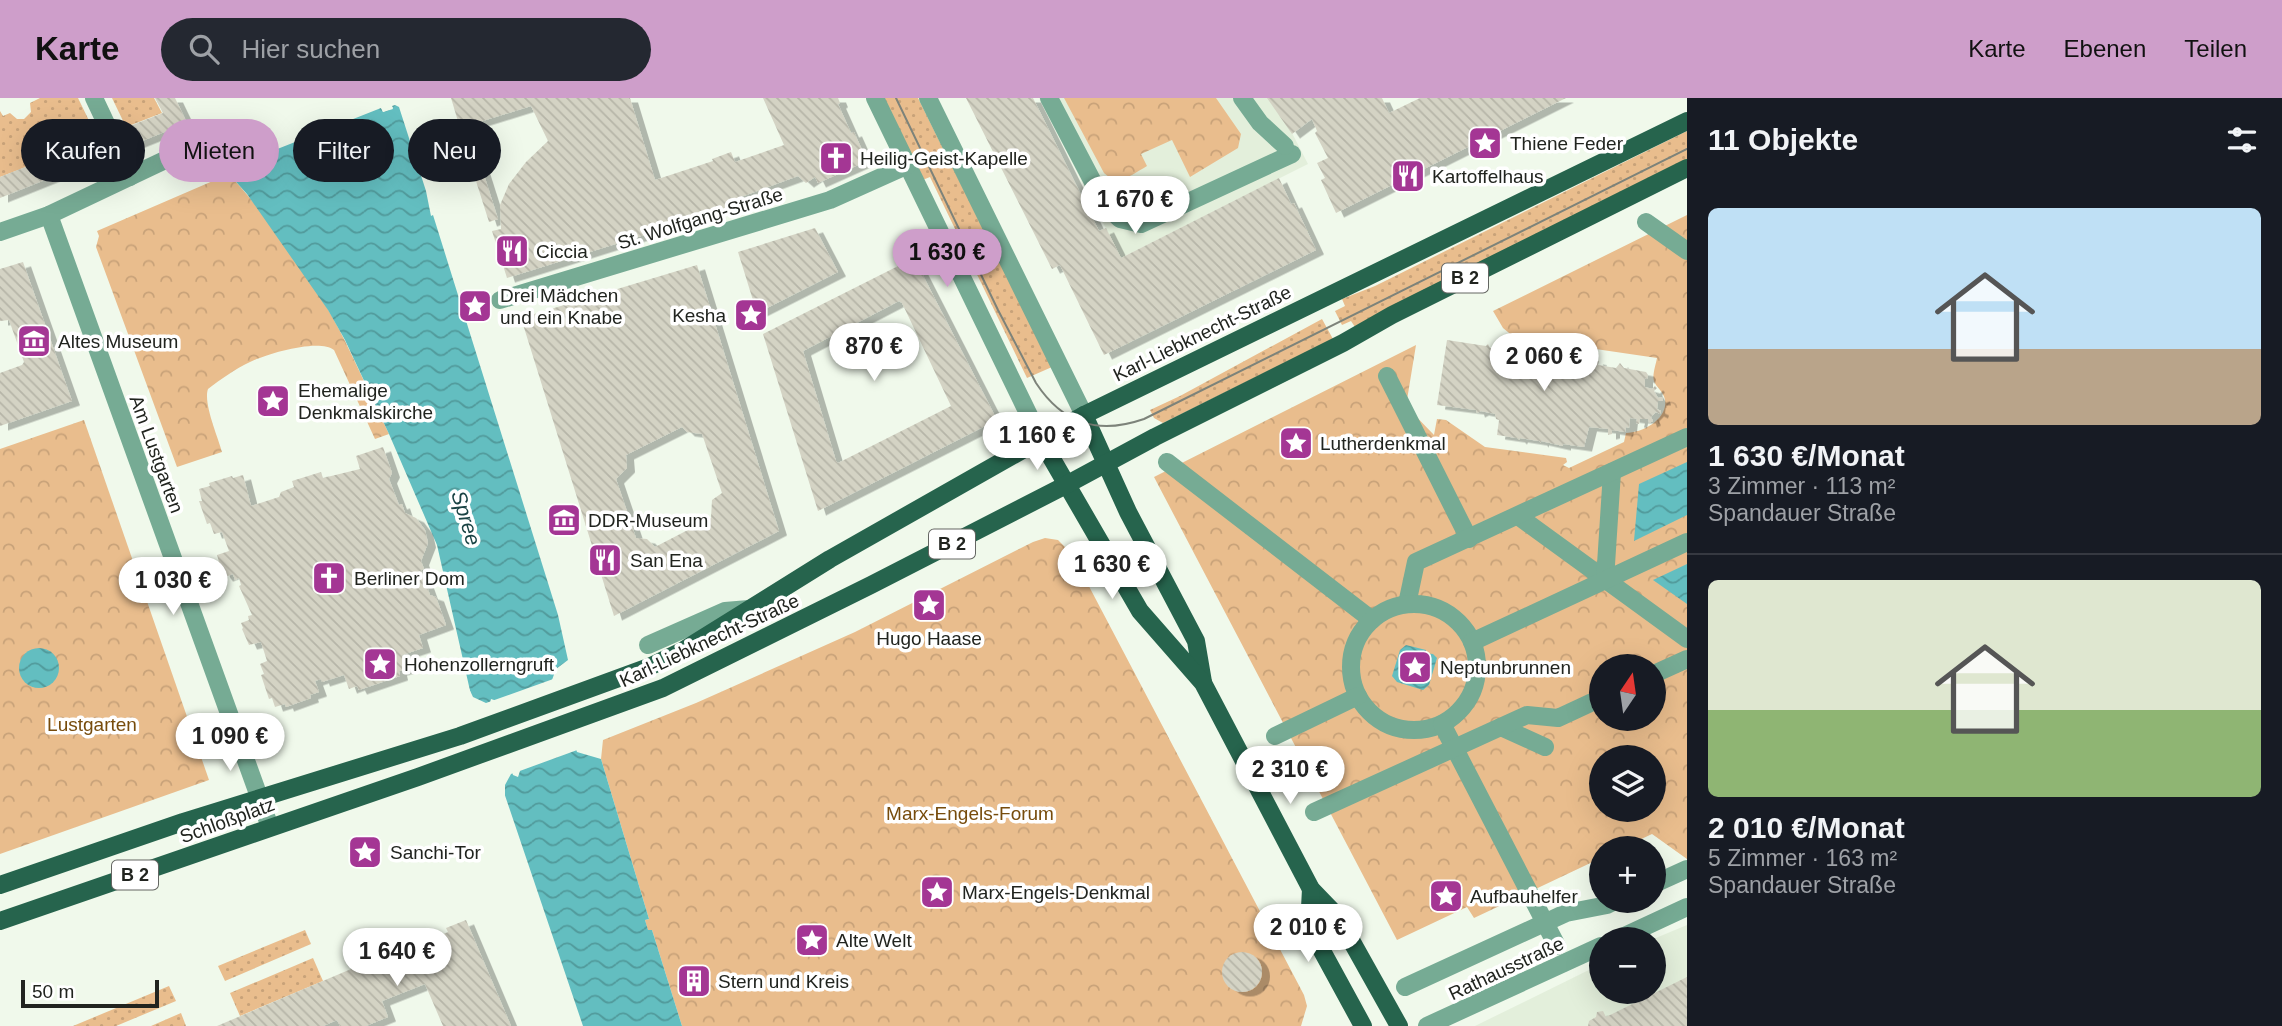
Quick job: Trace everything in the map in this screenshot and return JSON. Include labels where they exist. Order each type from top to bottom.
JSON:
[{"type":"main road","name":"Karl-Liebknecht-Straße","points":[[460,736],[600,686],[668,658],[830,559],[1084,415],[1687,121]]},
{"type":"main road","name":"Karl-Liebknecht-Straße","points":[[469,759],[609,709],[698,673],[1066,485],[1155,436],[1687,167]]},
{"type":"main road","points":[[1084,415],[1105,464],[1196,641],[1203,683]]},
{"type":"main road","points":[[1041,440],[1140,611],[1203,683],[1311,889],[1338,917],[1399,1026]]},
{"type":"main road","name":"Schloßplatz","points":[[0,886],[260,797],[460,736]]},
{"type":"main road","name":"Schloßplatz","points":[[0,921],[469,759]]},
{"type":"main road","points":[[1311,889],[1309,927],[1363,1026]]},
{"type":"street","points":[[94,98],[104,119]]},
{"type":"street","points":[[875,98],[1041,440]]},
{"type":"street","points":[[928,98],[1084,415]]},
{"type":"street","points":[[1049,98],[1105,205],[1120,219],[1140,224],[1289,150],[1260,123],[1242,98]]},
{"type":"street","name":"St. Wolfgang-Straße","points":[[500,300],[830,200],[908,165]]},
{"type":"street","points":[[0,232],[48,215],[120,182]]},
{"type":"street","name":"Am Lustgarten","points":[[48,215],[270,827]]},
{"type":"street","points":[[1646,222],[1687,251]]},
{"type":"street","points":[[1387,376],[1469,539]]},
{"type":"street","points":[[1407,604],[1416,562],[1687,437]]},
{"type":"street","points":[[1167,462],[1372,620]]},
{"type":"street","points":[[1605,580],[1612,472]]},
{"type":"street","points":[[1518,516],[1687,639]]},
{"type":"street","points":[[1472,642],[1687,542]]},
{"type":"street","points":[[1407,604],[1423,605],[1446,613],[1464,628],[1477,657],[1478,674],[1474,689],[1456,716],[1442,724],[1419,731],[1394,727],[1373,715],[1358,696],[1352,680],[1351,664],[1354,648],[1372,620],[1407,604]]},
{"type":"street","points":[[648,645],[725,611],[749,609]]},
{"type":"street","points":[[1666,669],[1687,659]]},
{"type":"street","points":[[1275,736],[1358,696]]},
{"type":"street","points":[[1314,812],[1527,715],[1558,718],[1589,704]]},
{"type":"street","points":[[1442,724],[1557,946]]},
{"type":"street","points":[[1500,727],[1545,747]]},
{"type":"street","points":[[1666,879],[1687,869]]},
{"type":"street","points":[[1644,927],[1687,907]]},
{"type":"street","points":[[1405,987],[1566,913],[1589,908]]},
{"type":"street","name":"Rathausstraße","points":[[1427,1026],[1589,952]]},
{"type":"shaded area","points":[[1039,98],[1341,98],[1292,133],[1308,164],[1121,258]]},
{"type":"shaded area","points":[[1687,925],[1687,1026],[1475,1026],[1589,970],[1589,1004],[1666,1004],[1666,934]]},
{"type":"green space","points":[[40,98],[78,98],[88,119],[24,119],[31,112],[30,103]]},
{"type":"green space","points":[[112,98],[154,98],[162,113],[145,120],[122,119]]},
{"type":"green space","points":[[880,98],[918,98],[1052,367],[1027,378],[930,177],[920,181]]},
{"type":"green space","points":[[1064,98],[1216,98],[1241,134],[1238,148],[1190,177],[1172,140],[1141,154],[1147,166],[1126,178],[1115,179],[1104,173]]},
{"type":"green space","points":[[0,111],[3,116],[10,113],[21,119],[21,169],[0,177]]},
{"type":"green space","points":[[1687,131],[1687,159],[1355,327],[1351,321],[1342,325],[1335,311],[1345,306],[1342,299],[1375,286]]},
{"type":"green space","points":[[210,182],[236,182],[277,232],[321,298],[345,341],[389,434],[375,439],[334,350],[305,346],[250,362],[208,389],[209,411],[222,452],[177,467],[96,247],[99,236],[97,231]]},
{"type":"green space","points":[[1687,215],[1687,859],[1666,844],[1666,836],[1589,836],[1589,864],[1474,918],[1467,907],[1397,940],[1154,477],[1416,345],[1406,406],[1434,435],[1437,419],[1446,420],[1485,447],[1566,458],[1567,462],[1563,465],[1569,468],[1624,442],[1626,433],[1647,428],[1663,413],[1664,397],[1654,379],[1657,358],[1514,337],[1503,328],[1493,311]]},
{"type":"green space","points":[[1322,319],[1333,339],[1163,423],[1154,418],[1150,410]]},
{"type":"green space","name":"Lustgarten","points":[[84,420],[209,780],[0,854],[0,449]]},
{"type":"green space","name":"Marx-Engels-Forum","points":[[1045,538],[1058,540],[1072,554],[1304,995],[1307,1006],[1301,1026],[682,1026],[652,930],[648,931],[645,920],[649,919],[601,759],[603,740],[696,703],[855,632]]},
{"type":"green space","points":[[305,930],[311,944],[225,981],[218,966]]},
{"type":"green space","points":[[313,958],[323,981],[240,1016],[230,993]]},
{"type":"green space","points":[[169,986],[176,1001],[116,1026],[73,1026]]},
{"type":"green space","points":[[181,1013],[186,1026],[151,1026]]},
{"type":"water","name":"Spree","points":[[222,98],[377,98],[383,112],[395,105],[399,107],[408,135],[408,182],[423,182],[431,216],[433,215],[558,615],[568,660],[556,669],[552,680],[577,752],[601,759],[649,919],[645,920],[648,930],[652,930],[682,1026],[583,1026],[471,695],[437,545],[345,340],[328,310],[236,182],[279,182],[279,119],[231,119]],"holes":[[[491,699],[497,701],[520,771],[518,777],[513,775]]]},
{"type":"water","points":[[1687,462],[1687,515],[1634,541],[1639,484]]},
{"type":"water","points":[[1687,564],[1687,604],[1653,580]]},
{"type":"water","name":"Neptunbrunnen","points":[[1406,645],[1426,650],[1425,653],[1433,654],[1437,658],[1429,685],[1423,690],[1397,682],[1392,676],[1400,650]]},
{"type":"water","points":[[39,648],[47,649],[53,654],[58,660],[58,676],[53,682],[47,687],[39,688],[31,687],[25,682],[20,676],[19,668],[20,660],[25,654],[31,649]]},
{"type":"pier","points":[[219,98],[381,98],[385,108],[390,103],[397,101],[391,104],[393,109],[383,112],[381,108],[353,119],[293,119],[293,143],[279,148],[279,119],[227,119]]},
{"type":"pier","points":[[556,678],[580,749],[517,772],[493,702],[516,772],[511,774],[505,785],[505,799],[491,786],[475,751],[465,708],[468,695],[465,680],[473,697],[486,703]]},
{"type":"building","points":[[155,98],[175,98],[185,119],[159,119],[159,134],[145,140],[145,120],[163,113]]},
{"type":"building","points":[[451,98],[630,98],[655,180],[713,161],[712,159],[731,152],[735,162],[784,145],[763,98],[838,98],[851,133],[854,132],[867,161],[818,183],[815,177],[806,183],[798,176],[730,201],[732,206],[507,278],[492,231],[501,229],[500,205],[509,184],[526,162],[548,141],[531,106],[489,119],[457,119]]},
{"type":"building","points":[[966,98],[1033,98],[1099,231],[1106,228],[1121,258],[1279,178],[1316,250],[1104,355],[1060,265],[1052,269]]},
{"type":"building","points":[[1267,98],[1382,98],[1389,113],[1420,98],[1566,98],[1336,213],[1321,180],[1325,178],[1317,163],[1328,158],[1315,133],[1317,131],[1312,119],[1292,134]]},
{"type":"building","points":[[21,169],[21,182],[40,182],[0,198],[0,177]]},
{"type":"building","points":[[476,182],[486,182],[498,219],[489,222]]},
{"type":"building","points":[[815,228],[838,272],[757,313],[738,252]]},
{"type":"building","points":[[914,258],[997,420],[818,511],[763,334]],"holes":[[[899,301],[951,406],[838,463],[803,351]]]},
{"type":"building","name":"Altes Museum","points":[[23,262],[72,401],[0,426],[0,373],[24,362],[9,320],[0,321],[0,269]]},
{"type":"building","points":[[697,265],[779,531],[614,616],[521,318]],"holes":[[[682,427],[687,432],[702,434],[722,493],[712,500],[711,518],[655,547],[647,539],[636,538],[616,479],[627,468],[626,455]]]},
{"type":"building","points":[[1447,340],[1486,346],[1488,344],[1490,348],[1508,350],[1509,346],[1512,351],[1530,354],[1530,350],[1534,350],[1533,355],[1551,358],[1552,353],[1555,358],[1573,361],[1574,356],[1577,357],[1576,361],[1594,364],[1595,360],[1599,361],[1598,365],[1616,368],[1620,363],[1624,368],[1646,372],[1648,375],[1647,379],[1645,378],[1645,387],[1652,389],[1655,386],[1657,388],[1654,391],[1658,398],[1662,397],[1663,401],[1658,401],[1657,409],[1661,411],[1660,414],[1656,412],[1651,417],[1653,421],[1649,423],[1648,419],[1640,419],[1639,424],[1636,423],[1637,419],[1630,418],[1629,428],[1626,427],[1625,432],[1612,430],[1612,434],[1608,435],[1608,429],[1589,427],[1584,447],[1497,435],[1499,420],[1495,414],[1437,405]]},
{"type":"building","name":"Berliner Dom","points":[[383,447],[392,473],[389,479],[399,505],[402,504],[405,513],[416,518],[425,530],[428,543],[421,561],[424,569],[421,570],[430,595],[436,597],[446,625],[419,635],[423,648],[402,655],[407,669],[399,671],[400,676],[359,690],[357,686],[349,689],[344,675],[322,682],[321,679],[315,681],[319,692],[310,695],[311,698],[286,707],[285,704],[275,707],[272,698],[269,699],[261,675],[264,674],[260,664],[267,661],[261,642],[249,645],[242,629],[241,623],[249,620],[248,616],[252,615],[239,586],[239,578],[235,580],[233,574],[225,577],[222,573],[217,555],[229,551],[222,532],[214,534],[210,523],[207,524],[199,501],[202,501],[199,489],[210,486],[209,483],[243,475],[251,506],[279,497],[281,492],[294,487],[292,481],[321,472],[323,478],[360,469],[356,456]]},
{"type":"building","points":[[466,920],[511,1026],[443,1026],[425,984],[382,1001],[388,1017],[366,1026],[340,1026],[337,1020],[323,1026],[217,1026],[436,933],[437,937],[448,932],[446,928]]},
{"type":"building","points":[[1242,952],[1250,953],[1256,958],[1261,964],[1261,980],[1256,986],[1250,991],[1242,992],[1234,991],[1228,986],[1223,980],[1222,972],[1223,964],[1228,958],[1234,953]]},
{"type":"building","name":"Stern und Kreis","points":[[694,972],[702,980],[694,988],[686,980]]},
{"type":"building","points":[[1687,977],[1687,1026],[1588,1026],[1597,1012],[1603,1011],[1606,1017],[1632,1004],[1666,1004],[1666,987]]},
{"type":"tram line","points":[[896,98],[1036,383],[1047,397],[1070,417],[1083,422],[1112,426],[1144,419],[1687,149]]},
{"type":"place","name":"Thiene Feder","points":[[1485,143]]},
{"type":"place","name":"Heilig-Geist-Kapelle","points":[[836,158]]},
{"type":"place","name":"Kartoffelhaus","points":[[1408,176]]},
{"type":"place","name":"Ciccia","points":[[512,251]]},
{"type":"place","name":"Drei Mädchen und ein Knabe","points":[[475,306]]},
{"type":"place","name":"Kesha","points":[[751,315]]},
{"type":"place","name":"Altes Museum","points":[[34,341]]},
{"type":"place","name":"Ehemalige Denkmalskirche","points":[[273,401]]},
{"type":"place","name":"Lutherdenkmal","points":[[1296,443]]},
{"type":"place","name":"DDR-Museum","points":[[564,520]]},
{"type":"place","name":"San Ena","points":[[605,560]]},
{"type":"place","name":"Berliner Dom","points":[[329,578]]},
{"type":"place","name":"Hugo Haase","points":[[929,605]]},
{"type":"place","name":"Hohenzollerngruft","points":[[380,664]]},
{"type":"place","name":"Neptunbrunnen","points":[[1415,667]]},
{"type":"place","name":"Sanchi-Tor","points":[[365,852]]},
{"type":"place","name":"Marx-Engels-Denkmal","points":[[937,892]]},
{"type":"place","name":"Aufbauhelfer","points":[[1446,896]]},
{"type":"place","name":"Alte Welt","points":[[812,940]]},
{"type":"place","name":"Stern und Kreis","points":[[694,981]]}]
